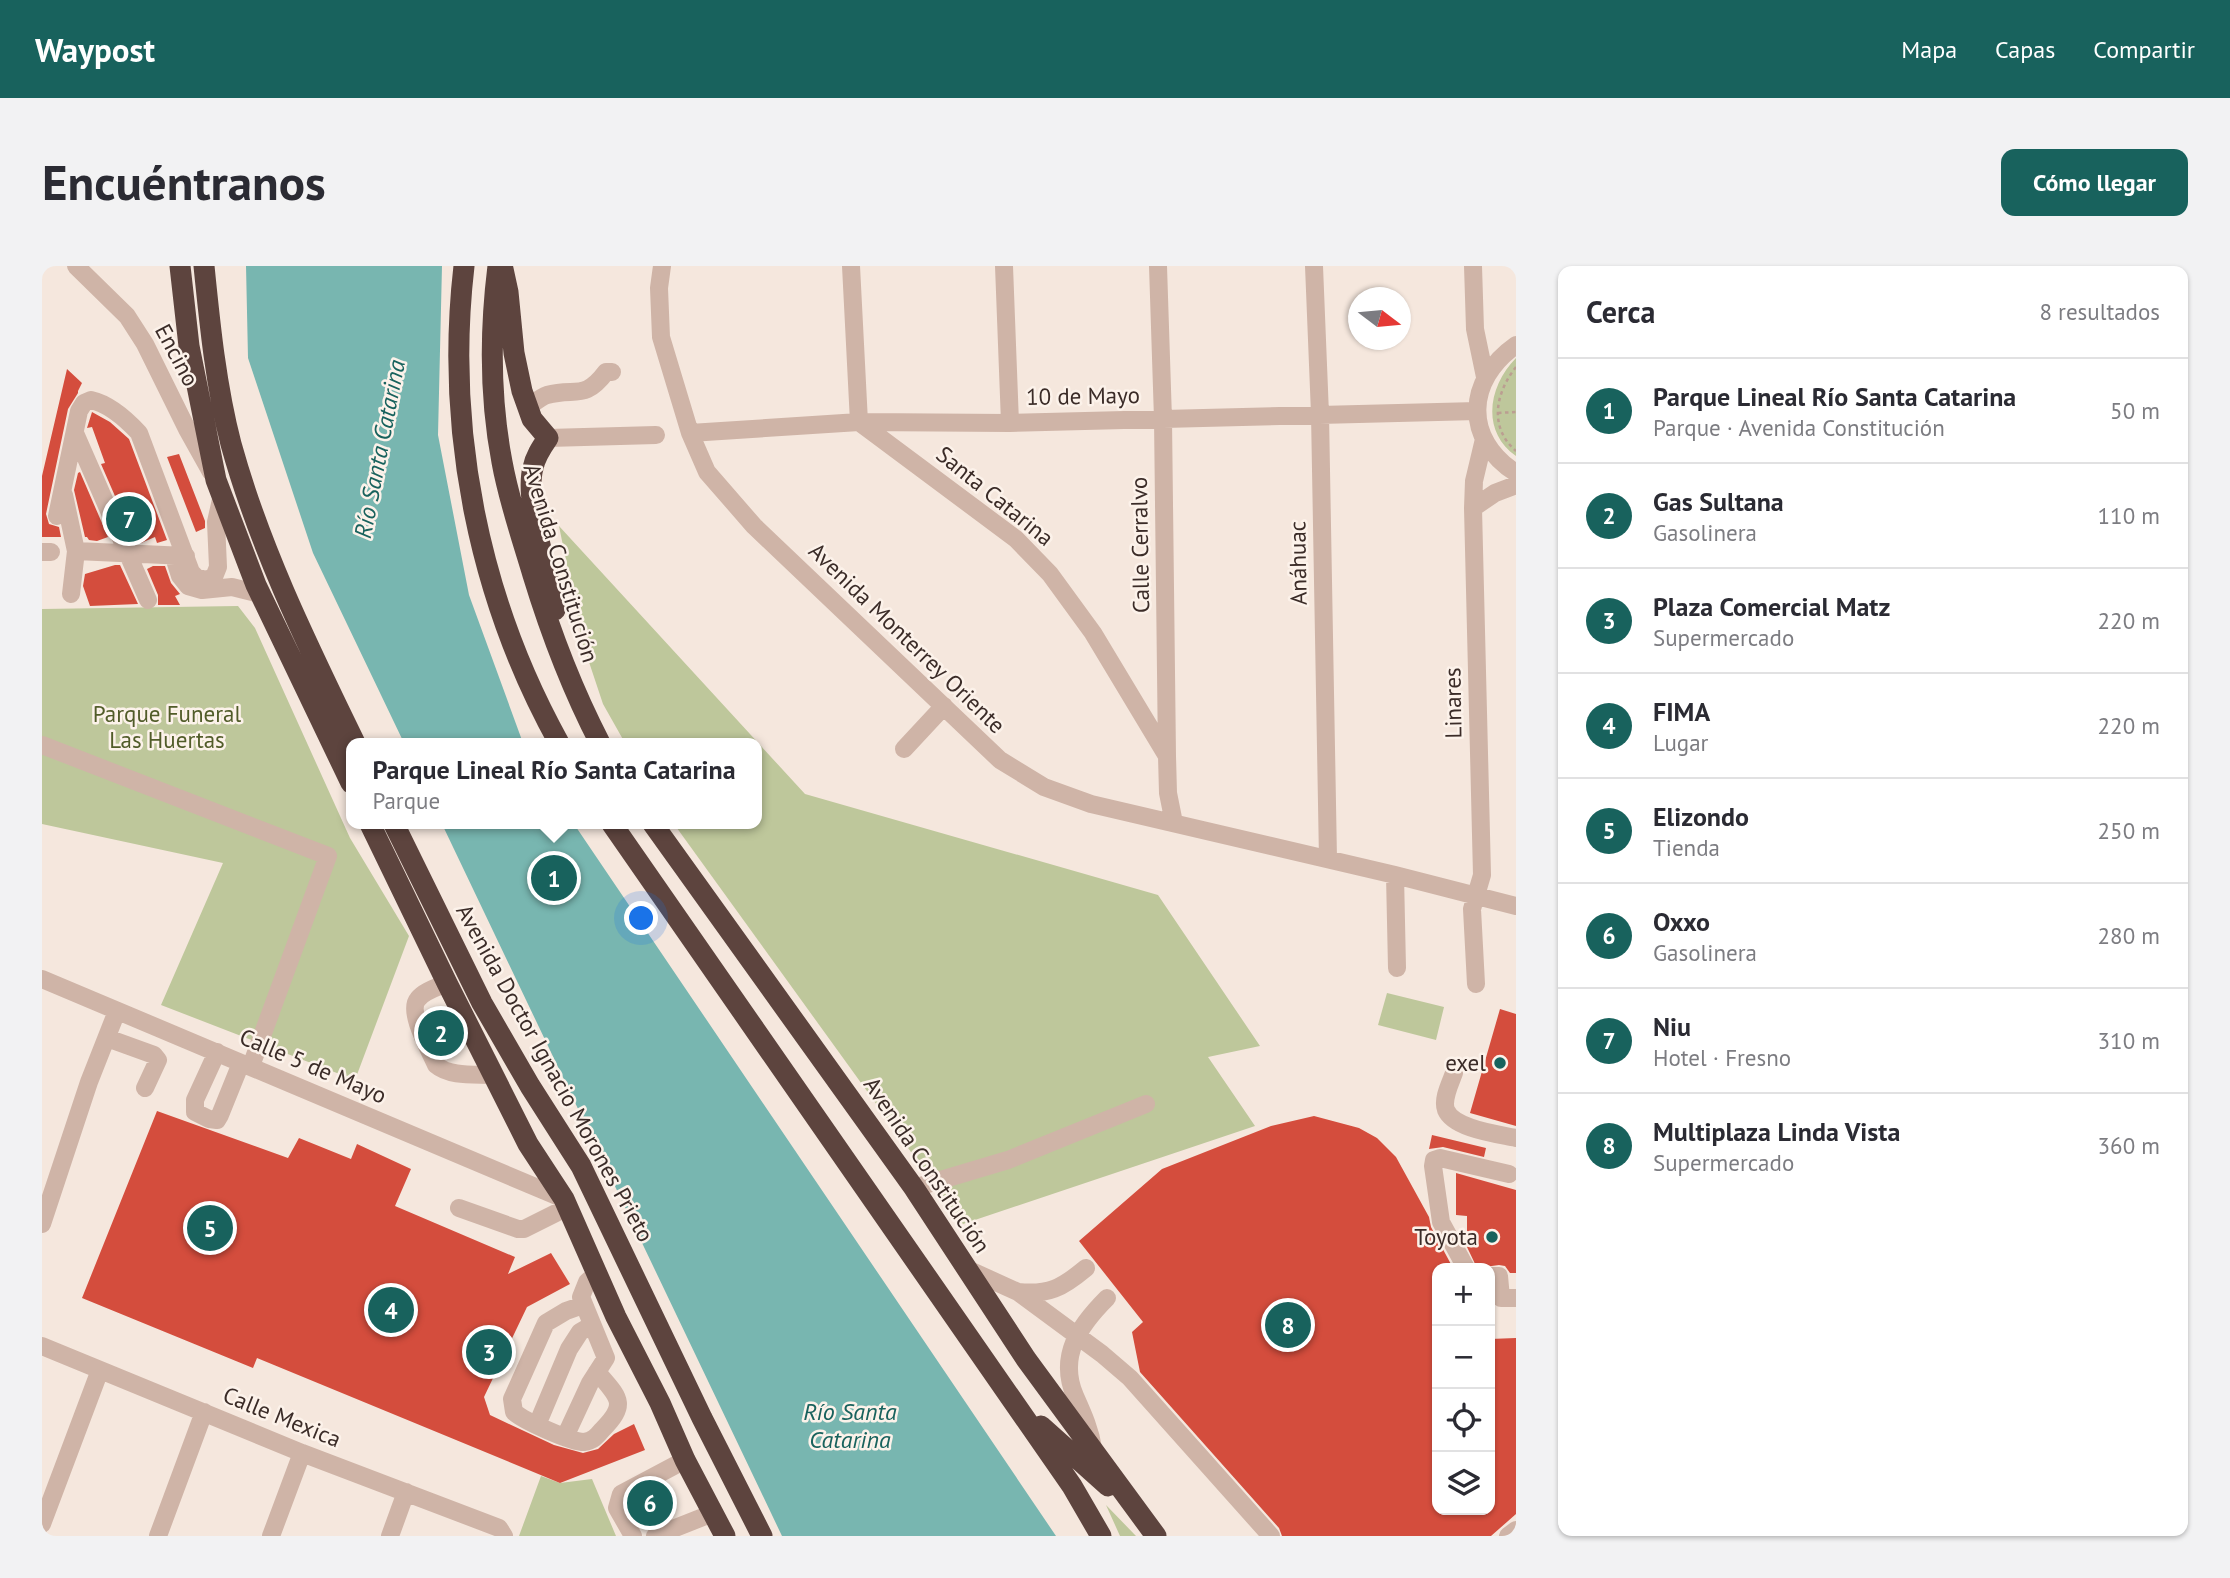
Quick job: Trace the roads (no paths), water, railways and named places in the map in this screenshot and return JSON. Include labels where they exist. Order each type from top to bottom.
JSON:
[{"type":"highway","points":[[180,266],[189,346],[219,488],[260,594],[346,773]]},
{"type":"highway","points":[[204,266],[221,394],[230,441],[243,486],[291,612],[353,738]]},
{"type":"highway","points":[[464,266],[459,327],[460,410],[464,452],[479,533],[497,600],[516,652],[532,691],[556,738]]},
{"type":"highway","points":[[500,266],[508,292],[514,353],[522,391],[532,419],[548,438],[537,455],[532,471],[531,492],[551,583],[556,647]]},
{"type":"highway","name":"Avenida Constitución","points":[[500,266],[494,299],[492,338],[497,427],[502,461],[520,536],[556,647],[598,738]]},
{"type":"highway","name":"Avenida Doctor Ignacio Morones Prieto","points":[[372,829],[528,1144],[566,1203],[596,1274],[685,1460],[725,1536]]},
{"type":"highway","name":"Avenida Doctor Ignacio Morones Prieto","points":[[396,829],[482,1003],[581,1166],[762,1536]]},
{"type":"highway","points":[[615,829],[1072,1486],[1101,1536]]},
{"type":"highway","name":"Avenida Constitución","points":[[657,829],[914,1188],[1026,1359],[1156,1536]]},
{"type":"highway","points":[[1015,1404],[1138,1513]]},
{"type":"street","name":"Encino","points":[[76,266],[127,316],[145,344],[219,488]]},
{"type":"street","name":"Avenida Monterrey Oriente","points":[[662,266],[659,288],[662,337],[690,433],[708,472],[754,526],[1000,760],[1044,787],[1091,804],[1516,906]]},
{"type":"street","points":[[851,266],[859,422]]},
{"type":"street","points":[[1004,266],[1010,423]]},
{"type":"street","name":"Calle Cerralvo","points":[[1158,266],[1168,793],[1174,823]]},
{"type":"street","name":"Anáhuac","points":[[1314,266],[1320,414],[1328,859]]},
{"type":"street","points":[[1474,266],[1475,329],[1485,377]]},
{"type":"street","points":[[1516,345],[1499,357],[1485,377],[1479,393],[1477,411],[1484,439],[1496,458],[1516,474]]},
{"type":"street","points":[[528,407],[546,395],[589,389],[606,372],[612,372]]},
{"type":"street","points":[[57,516],[79,411],[84,403],[91,400],[104,405],[132,426],[144,443],[180,557],[180,576],[188,586],[202,590],[232,587],[260,594]]},
{"type":"street","name":"10 de Mayo","points":[[690,433],[859,422],[1010,423],[1477,411]]},
{"type":"street","name":"Santa Catarina","points":[[859,422],[1016,540],[1050,574],[1093,633],[1167,756]]},
{"type":"street","points":[[75,433],[148,600]]},
{"type":"street","points":[[548,438],[656,435]]},
{"type":"street","name":"Linares","points":[[1476,984],[1472,909],[1482,875],[1473,508],[1477,465],[1484,439]]},
{"type":"street","points":[[1473,508],[1495,493],[1516,485]]},
{"type":"street","points":[[180,557],[196,577],[206,580],[214,577],[218,567],[216,522],[219,488]]},
{"type":"street","points":[[63,491],[76,551],[71,594]]},
{"type":"street","points":[[76,551],[180,557]]},
{"type":"street","points":[[904,749],[944,706]]},
{"type":"street","points":[[42,745],[328,856],[246,1064],[217,1120],[195,1112],[194,1106],[217,1052]]},
{"type":"street","points":[[1139,815],[1168,793]]},
{"type":"street","points":[[1395,875],[1397,968]]},
{"type":"street","name":"Calle 5 de Mayo","points":[[42,979],[566,1203]]},
{"type":"street","points":[[447,983],[421,995],[415,1001],[414,1008],[415,1017],[436,1065],[450,1072],[493,1075]]},
{"type":"street","points":[[42,1224],[89,1082],[117,1011]]},
{"type":"street","points":[[107,1038],[154,1055],[158,1060],[145,1088]]},
{"type":"street","points":[[1454,1073],[1446,1094],[1446,1110],[1457,1122],[1516,1138]]},
{"type":"street","points":[[914,1188],[1008,1160],[1146,1104]]},
{"type":"street","points":[[1463,1263],[1441,1222],[1434,1160],[1440,1158],[1509,1174]]},
{"type":"street","points":[[459,1208],[524,1229],[566,1203]]},
{"type":"street","points":[[1018,1292],[1049,1292],[1066,1284],[1086,1268]]},
{"type":"street","points":[[967,1269],[1018,1292],[1130,1378],[1271,1536]]},
{"type":"street","points":[[596,1274],[587,1282],[574,1308],[546,1323],[512,1399],[513,1412],[537,1426],[565,1437],[579,1441],[593,1440],[616,1417],[618,1408],[616,1395],[597,1372]]},
{"type":"street","points":[[1495,1276],[1499,1276],[1501,1298],[1516,1298]]},
{"type":"street","points":[[1093,1452],[1090,1431],[1074,1393],[1070,1354],[1076,1336],[1091,1314],[1107,1298]]},
{"type":"street","points":[[565,1437],[606,1357],[574,1308]]},
{"type":"street","points":[[537,1426],[569,1349],[586,1328]]},
{"type":"street","name":"Calle Mexica","points":[[42,1346],[302,1452],[499,1528],[503,1535]]},
{"type":"street","points":[[42,1524],[100,1370]]},
{"type":"street","points":[[158,1536],[204,1412]]},
{"type":"street","points":[[271,1536],[302,1452]]},
{"type":"street","points":[[633,1536],[617,1508],[621,1494],[685,1460]]},
{"type":"street","points":[[390,1536],[406,1492]]},
{"type":"street","points":[[655,1536],[713,1513]]},
{"type":"street","points":[[1508,1536],[1516,1530]]},
{"type":"water","name":"Río Santa Catarina","points":[[246,266],[442,266],[438,435],[469,595],[521,738],[402,738],[313,553],[248,358]]},
{"type":"water","name":"Río Santa Catarina","points":[[444,829],[577,829],[1056,1536],[782,1536]]},
{"type":"place","name":"Niu","points":[[129,519]]},
{"type":"place","name":"Parque Lineal Río Santa Catarina","points":[[554,878]]},
{"type":"place","name":"Gas Sultana","points":[[441,1033]]},
{"type":"place","name":"exel","points":[[1500,1063]]},
{"type":"place","name":"Elizondo","points":[[210,1228]]},
{"type":"place","name":"Toyota","points":[[1492,1237]]},
{"type":"place","name":"FIMA","points":[[391,1310]]},
{"type":"place","name":"Multiplaza Linda Vista","points":[[1288,1325]]},
{"type":"place","name":"Plaza Comercial Matz","points":[[489,1352]]},
{"type":"place","name":"Oxxo","points":[[650,1503]]},
{"type":"park label","name":"Parque Funeral Las Huertas","points":[[167,727]]}]
